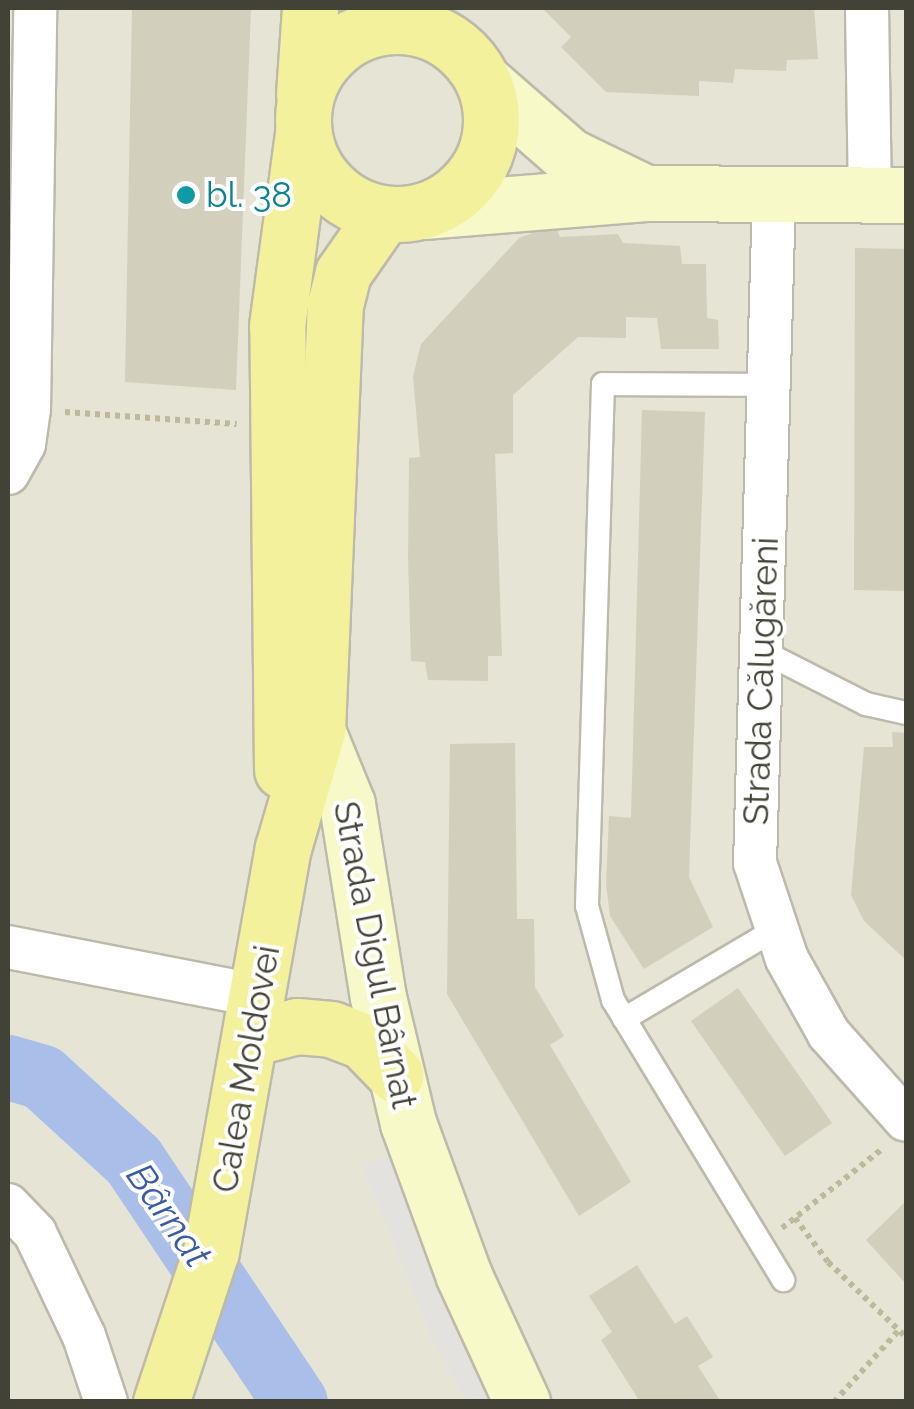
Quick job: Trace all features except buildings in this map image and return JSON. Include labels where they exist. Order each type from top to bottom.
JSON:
[{"type":"main road","points":[[283,848],[275,427],[277,326],[304,118],[310,8]]},
{"type":"main road","points":[[283,848],[317,731],[335,304],[342,273],[404,212],[463,186],[488,144],[491,112],[483,81],[442,37],[407,18],[355,36],[313,76],[304,118],[330,187],[355,205],[404,212]]},
{"type":"main road","points":[[278,544],[304,589],[300,691],[317,731]]},
{"type":"main road","name":"Calea Moldovei","points":[[166,1388],[211,1251],[234,1153],[283,848]]},
{"type":"main road","points":[[257,1016],[331,1029],[363,1041],[396,1075]]},
{"type":"street","points":[[8,472],[24,444],[28,410],[20,110],[34,8]]},
{"type":"street","points":[[404,212],[646,193],[888,196],[867,8]]},
{"type":"street","points":[[483,81],[569,156],[646,193]]},
{"type":"street","name":"Strada Călugăreni","points":[[774,196],[755,863],[776,928],[829,1034],[899,1130]]},
{"type":"street","name":"Strada Digul Bârnat","points":[[317,731],[347,804],[396,1075],[464,1276],[522,1402]]},
{"type":"street","points":[[8,947],[257,1016]]},
{"type":"street","points":[[8,1205],[35,1233],[84,1336],[106,1402]]},
{"type":"lane","points":[[770,385],[603,384],[588,906],[594,946],[624,1018],[783,1280]]},
{"type":"lane","points":[[762,651],[866,704],[906,713]]},
{"type":"lane","points":[[624,1018],[776,928]]},
{"type":"path","points":[[28,410],[275,427]]},
{"type":"path","points":[[761,1244],[899,1130]]},
{"type":"path","points":[[795,1218],[828,1262],[906,1336]]},
{"type":"path","points":[[834,1402],[900,1330]]},
{"type":"shaded area","points":[[8,8],[906,8],[906,1401],[8,1401]]},
{"type":"shaded area","points":[[392,1154],[500,1401],[467,1401],[435,1344],[363,1166]]},
{"type":"waterway","name":"Bârnat","points":[[8,1067],[42,1077],[133,1160],[295,1402]]},
{"type":"place","name":"bl. 38","points":[[186,195]]}]
